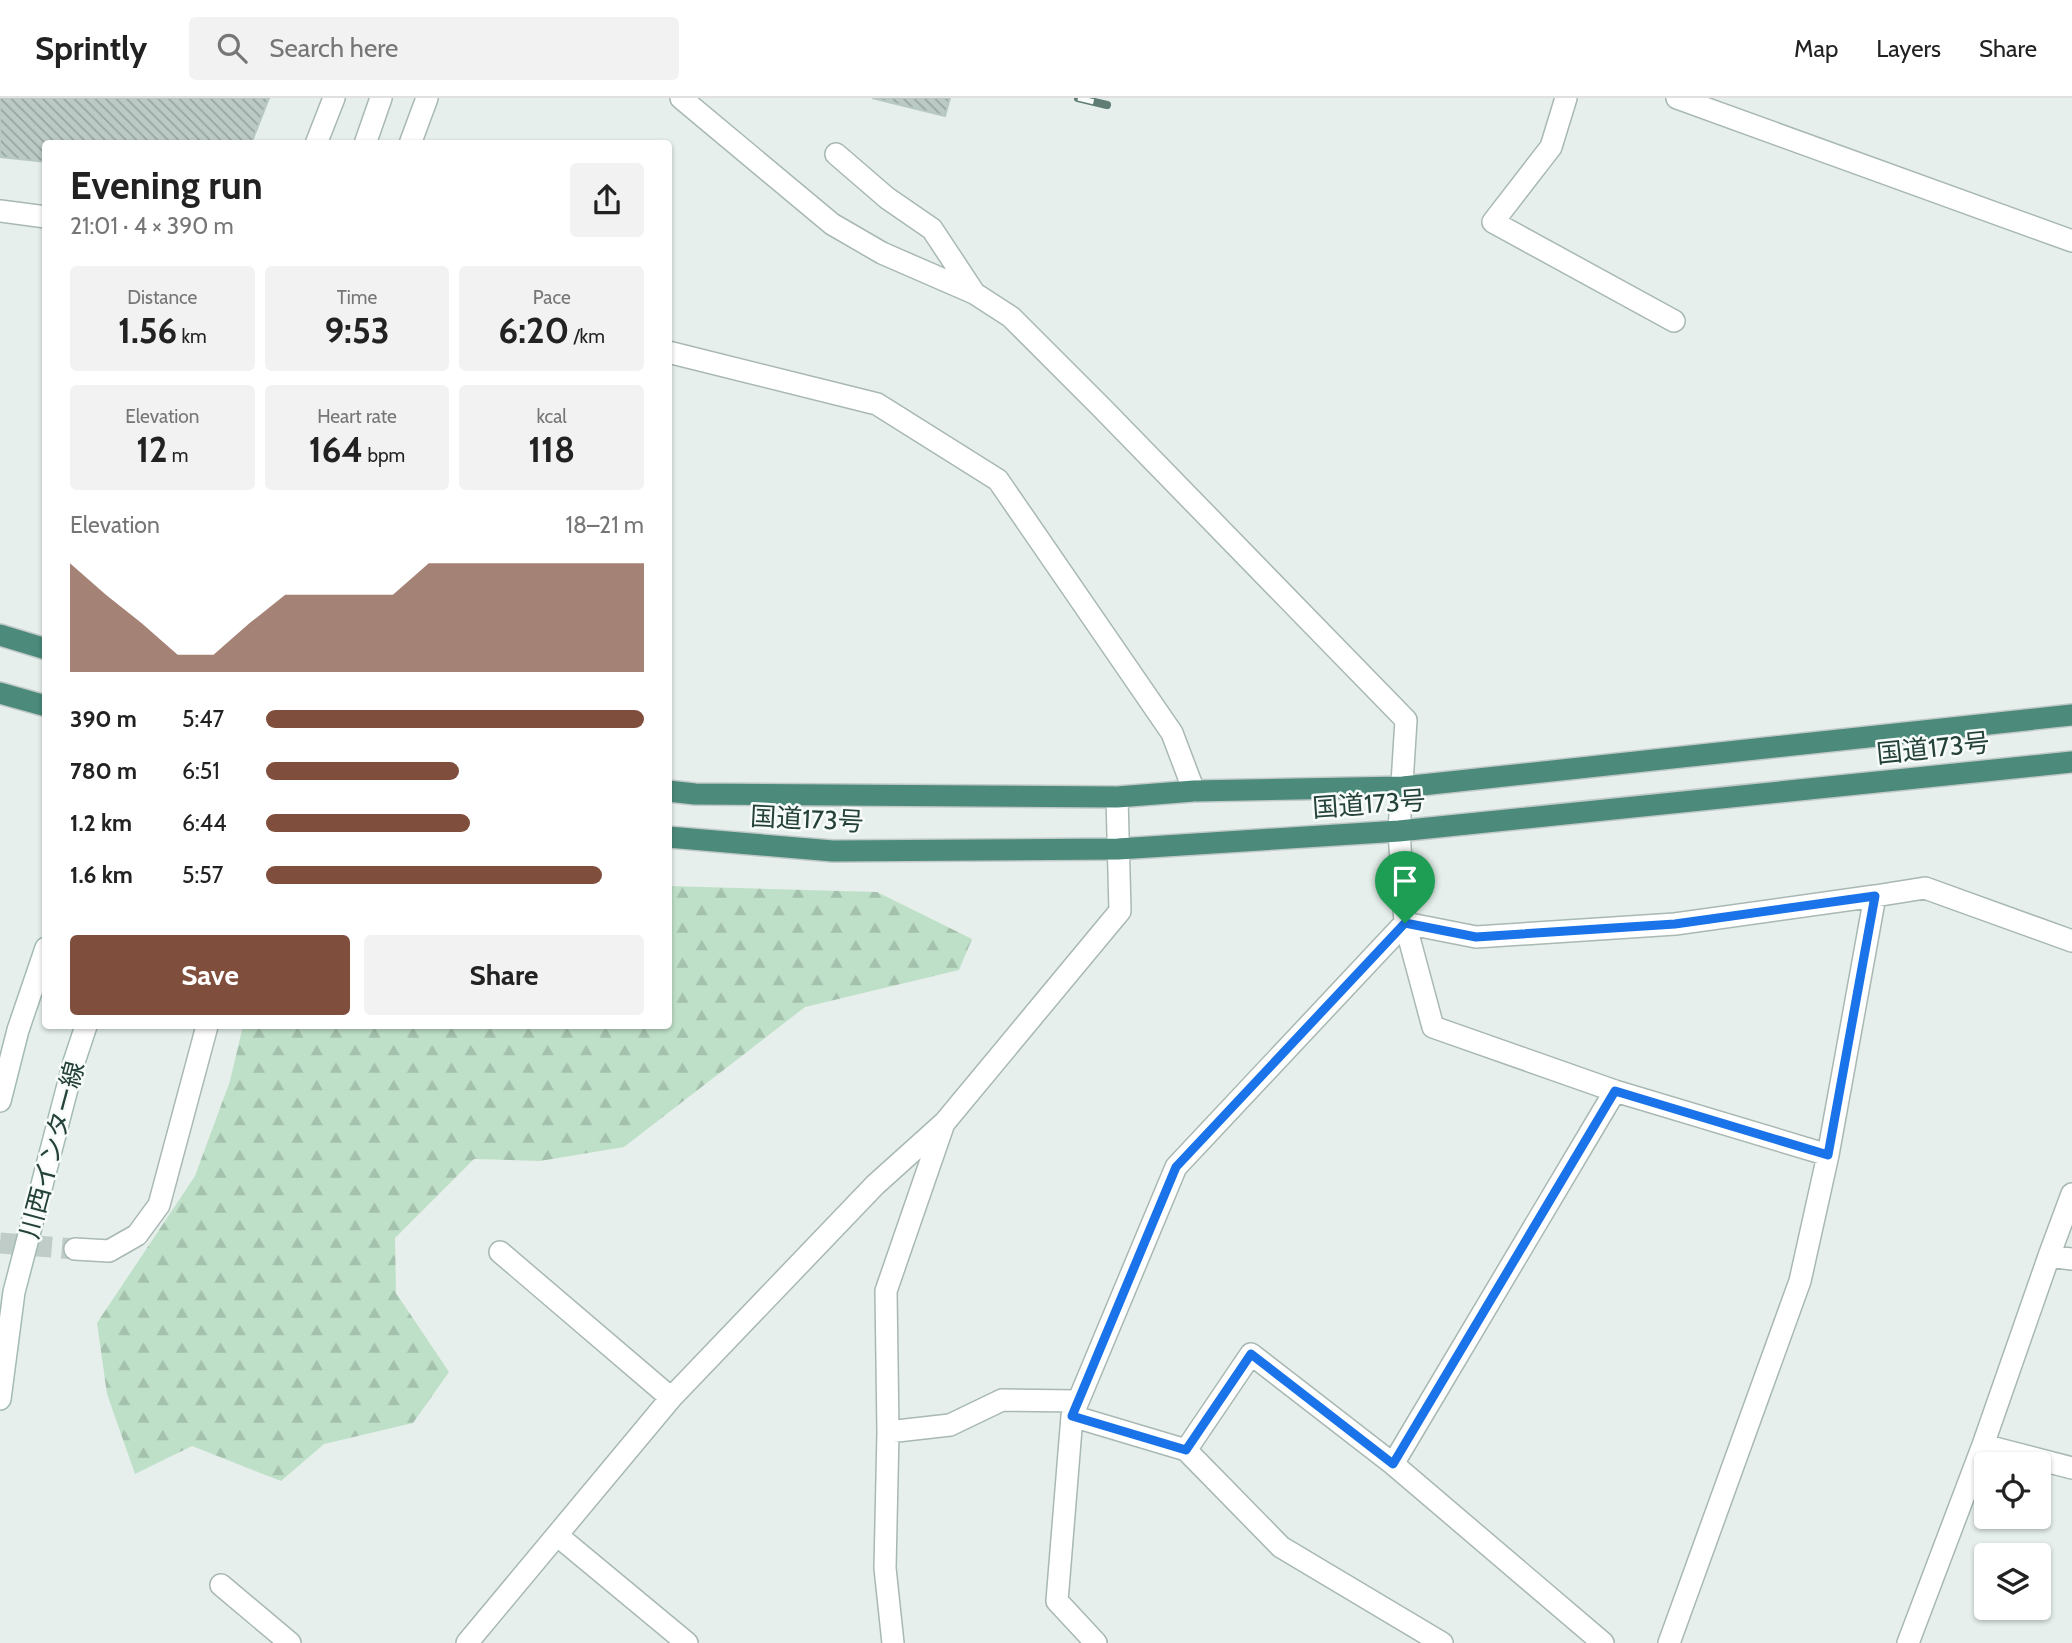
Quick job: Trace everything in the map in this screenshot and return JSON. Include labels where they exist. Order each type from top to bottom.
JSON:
[{"type":"highway","points":[[0,635],[42,648]]},
{"type":"highway","points":[[0,693],[42,705]]},
{"type":"highway","name":"国道173号","points":[[672,791],[695,794],[1117,797],[1194,791],[1403,787],[2072,715]]},
{"type":"highway","name":"国道173号","points":[[672,837],[833,850],[1118,849],[1399,831],[2072,762]]},
{"type":"street","points":[[318,140],[334,98]]},
{"type":"street","points":[[366,140],[382,98]]},
{"type":"street","points":[[411,140],[427,98]]},
{"type":"street","points":[[681,98],[832,224],[882,253],[974,293],[1011,317],[1406,720],[1399,831],[1405,923],[1433,1027],[1615,1091],[1828,1155]]},
{"type":"street","points":[[1566,98],[1551,147],[1493,222],[1674,321]]},
{"type":"street","points":[[1677,98],[2072,242]]},
{"type":"street","points":[[836,154],[887,198],[932,229],[974,293]]},
{"type":"street","points":[[0,211],[42,216]]},
{"type":"street","points":[[672,353],[877,404],[998,480],[1172,733],[1194,791]]},
{"type":"street","points":[[467,1643],[671,1398],[875,1185],[945,1122],[1120,911],[1117,797]]},
{"type":"street","points":[[1405,923],[1476,937],[1675,924],[1925,888],[2072,941]]},
{"type":"street","points":[[1669,1643],[1800,1281],[1828,1155],[1875,896]]},
{"type":"street","points":[[1096,1643],[1057,1601],[1075,1408],[1176,1167],[1405,923]]},
{"type":"street","points":[[0,1101],[18,1030],[42,960]]},
{"type":"street","name":"川西インター線","points":[[0,1399],[14,1292],[85,1029]]},
{"type":"street","points":[[75,1249],[110,1251],[137,1235],[159,1205],[205,1029]]},
{"type":"street","points":[[1393,1464],[1615,1091]]},
{"type":"street","points":[[893,1643],[885,1568],[888,1432],[886,1292],[945,1122]]},
{"type":"street","points":[[1908,1643],[1983,1445],[2072,1194]]},
{"type":"street","points":[[500,1252],[671,1398]]},
{"type":"street","points":[[2049,1256],[2072,1258]]},
{"type":"street","points":[[1186,1450],[1251,1354],[1393,1464],[1603,1643]]},
{"type":"street","points":[[888,1432],[950,1425],[1002,1400],[1075,1408],[1186,1450],[1280,1547],[1442,1643]]},
{"type":"street","points":[[1983,1445],[2072,1468]]},
{"type":"street","points":[[558,1536],[687,1643]]},
{"type":"street","points":[[221,1585],[290,1643]]},
{"type":"green space","points":[[672,886],[877,892],[972,939],[959,970],[805,1007],[624,1147],[540,1161],[474,1159],[395,1238],[396,1293],[449,1372],[413,1423],[324,1444],[281,1481],[192,1446],[135,1474],[107,1394],[97,1323],[195,1176],[230,1081],[242,1029],[672,1029]]},
{"type":"building","points":[[0,98],[269,98],[253,140],[42,140],[42,162],[0,157]]},
{"type":"building","points":[[872,98],[950,98],[945,116]]},
{"type":"tunnel","points":[[0,1243],[75,1249]]},
{"type":"railway","points":[[1078,98],[1107,105]]},
{"type":"route","points":[[1875,896],[1828,1155],[1615,1091],[1393,1464],[1251,1354],[1186,1450],[1072,1416],[1176,1167],[1405,923],[1476,937],[1675,924],[1875,896]]}]
